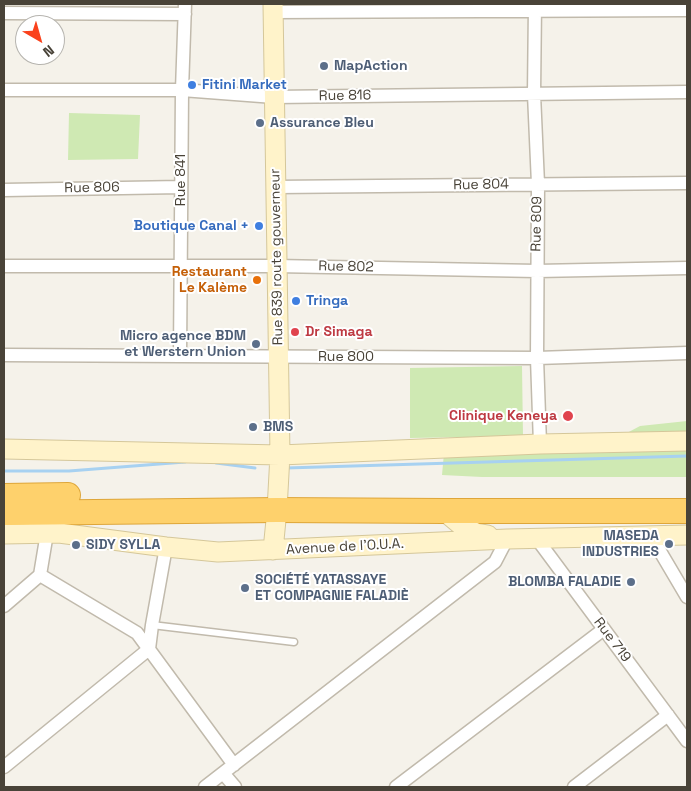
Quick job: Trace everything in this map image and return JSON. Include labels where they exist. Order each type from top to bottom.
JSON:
[{"type":"highway","points":[[4,512],[456,496],[687,495]]},
{"type":"highway","points":[[4,496],[277,502],[444,511],[687,511]]},
{"type":"street","points":[[273,8],[687,10]]},
{"type":"street","name":"Rue 839 route gouverneur","points":[[272,550],[280,455],[273,8]]},
{"type":"street","name":"Rue 809","points":[[535,8],[534,94],[538,184],[537,358],[540,444]]},
{"type":"street","points":[[4,13],[185,9]]},
{"type":"street","name":"Rue 841","points":[[180,356],[182,90],[185,9]]},
{"type":"street","name":"Rue 816","points":[[4,90],[182,90],[274,97],[687,92]]},
{"type":"street","name":"Rue 804","points":[[276,186],[687,183]]},
{"type":"street","name":"Rue 806","points":[[4,190],[181,187]]},
{"type":"street","name":"Rue 802","points":[[4,266],[276,266],[537,271],[687,268]]},
{"type":"street","name":"Rue 800","points":[[4,355],[537,358],[687,354]]},
{"type":"street","points":[[4,449],[280,455],[540,444],[687,441]]},
{"type":"street","points":[[205,787],[495,562],[507,539],[476,533],[463,527],[444,511]]},
{"type":"street","points":[[4,606],[40,575],[47,533]]},
{"type":"street","name":"Avenue de l'O.U.A.","points":[[4,534],[47,533],[83,535],[166,547],[218,552],[507,539],[687,535]]},
{"type":"street","points":[[651,536],[687,597]]},
{"type":"street","name":"Rue 719","points":[[537,539],[687,741]]},
{"type":"street","points":[[4,767],[149,649],[166,547]]},
{"type":"street","points":[[40,575],[137,633],[234,764]]},
{"type":"street","points":[[396,787],[604,629]]},
{"type":"street","points":[[574,787],[668,715]]},
{"type":"street","points":[[223,773],[235,787]]},
{"type":"lane","points":[[152,625],[294,642]]},
{"type":"green space","points":[[69,113],[140,115],[138,159],[68,160]]},
{"type":"green space","points":[[522,366],[523,436],[410,438],[410,368]]},
{"type":"green space","points":[[687,421],[687,477],[482,477],[442,475],[444,453],[625,434],[640,426]]},
{"type":"waterway","points":[[286,468],[687,456]]},
{"type":"waterway","points":[[4,471],[69,471],[185,462]]},
{"type":"waterway","points":[[216,463],[255,468]]},
{"type":"place","name":"MapAction","points":[[324,66]]},
{"type":"place","name":"Fitini Market","points":[[192,85]]},
{"type":"place","name":"Assurance Bleu","points":[[260,123]]},
{"type":"place","name":"Boutique Canal +","points":[[259,226]]},
{"type":"place","name":"Restaurant Le Kalème","points":[[257,280]]},
{"type":"place","name":"Tringa","points":[[296,301]]},
{"type":"place","name":"Dr Simaga","points":[[295,332]]},
{"type":"place","name":"Micro agence BDM et Werstern Union","points":[[256,344]]},
{"type":"place","name":"Clinique Keneya","points":[[568,416]]},
{"type":"place","name":"BMS","points":[[253,427]]},
{"type":"place","name":"MASEDA INDUSTRIES","points":[[669,544]]},
{"type":"place","name":"SIDY SYLLA","points":[[76,545]]},
{"type":"place","name":"BLOMBA FALADIE","points":[[631,582]]},
{"type":"place","name":"SOCIÉTÉ YATASSAYE ET COMPAGNIE FALADIÈ","points":[[245,588]]}]
